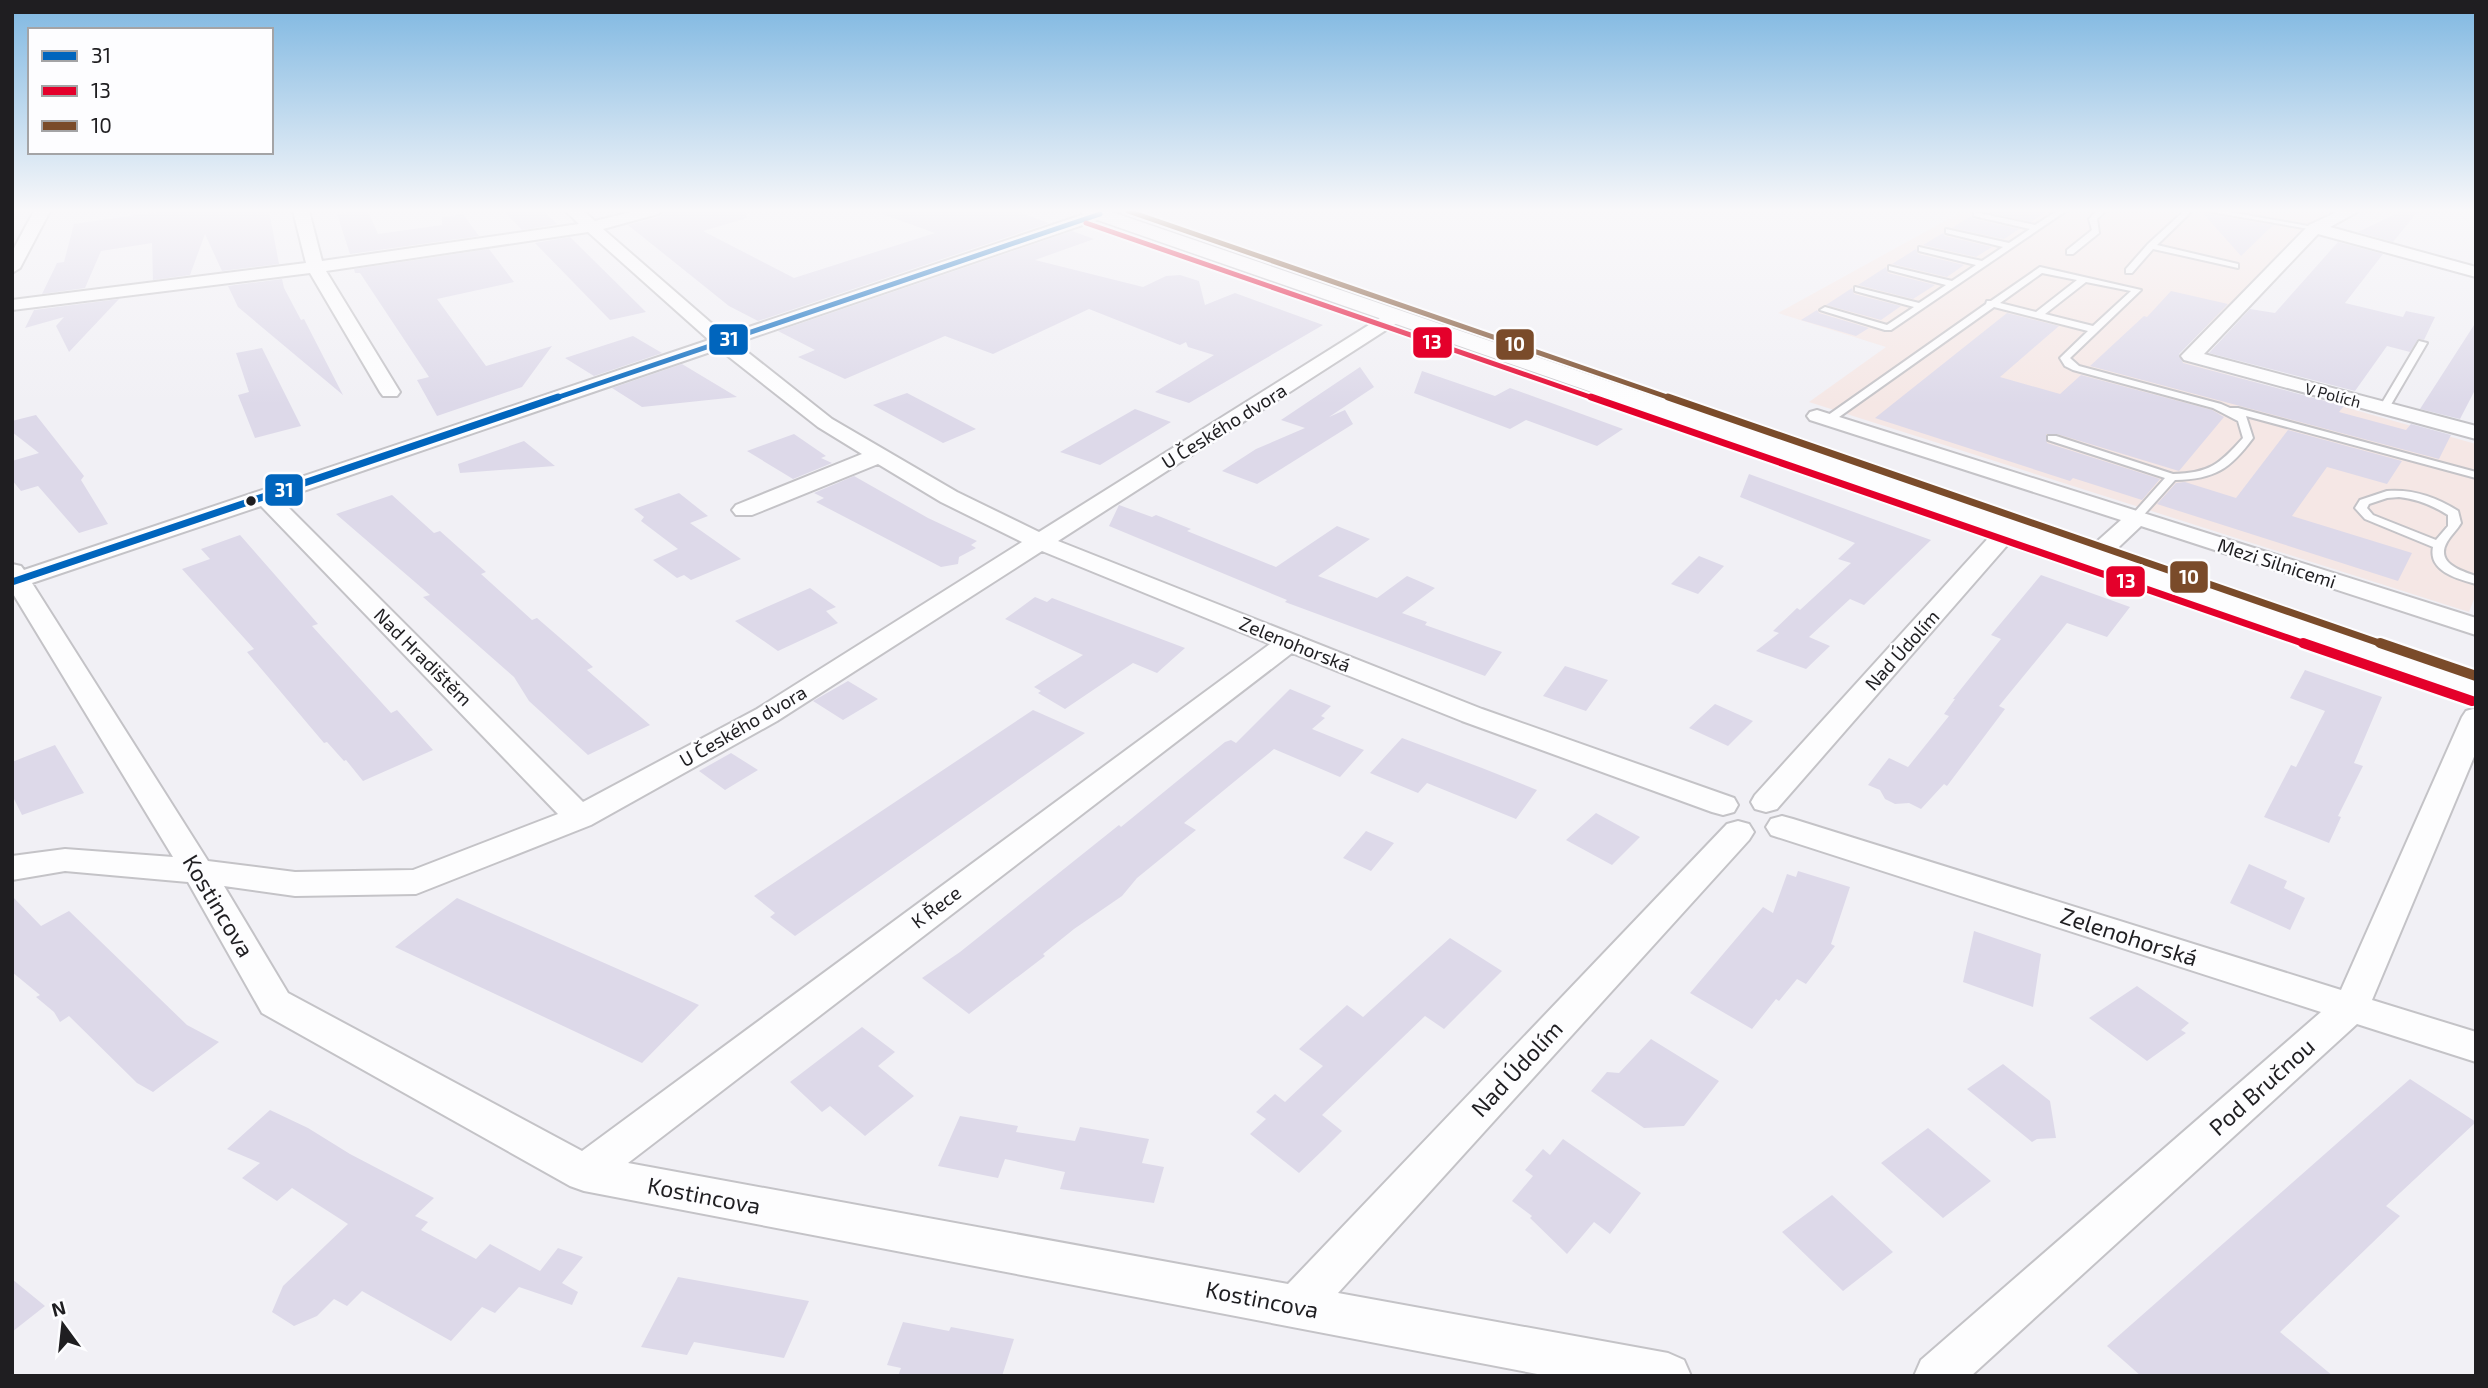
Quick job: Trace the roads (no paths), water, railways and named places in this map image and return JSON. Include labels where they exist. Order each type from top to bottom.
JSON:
[{"type":"street","points":[[12,305],[245,276]]},
{"type":"street","points":[[320,276],[390,392]]},
{"type":"street","name":"Zelenohorská","points":[[647,276],[721,341],[825,423],[949,497],[1040,542],[1730,818],[1765,837],[1778,832],[1774,815]]},
{"type":"street","points":[[14,578],[266,498],[912,276]]},
{"type":"street","points":[[1275,276],[2476,689]]},
{"type":"street","name":"V Polích","points":[[2269,276],[2191,356],[2476,433]]},
{"type":"street","name":"U Českého dvora","points":[[12,868],[65,860],[198,871],[295,884],[416,882],[580,817],[767,715],[1394,317]]},
{"type":"street","name":"Mezi Silnicemi","points":[[1822,418],[2476,627]]},
{"type":"street","points":[[744,510],[880,455]]},
{"type":"street","name":"Nad Hradištěm","points":[[266,498],[580,817]]},
{"type":"street","points":[[2093,558],[2114,541],[2136,517]]},
{"type":"street","name":"Nad Údolím","points":[[1774,815],[2009,529]]},
{"type":"street","name":"Kostincova","points":[[14,578],[198,871],[275,1003],[584,1173],[1668,1376]]},
{"type":"street","name":"K Řece","points":[[584,1173],[1289,642]]},
{"type":"street","name":"Pod Bručnou","points":[[1937,1376],[2351,1007],[2476,717]]},
{"type":"street","name":"Zelenohorská","points":[[1774,815],[2476,1047]]},
{"type":"street","name":"Nad Údolím","points":[[1296,1307],[1730,818]]},
{"type":"lane","points":[[1922,276],[1953,284]]},
{"type":"lane","points":[[1825,310],[1888,328],[1965,276]]},
{"type":"lane","points":[[1822,418],[2031,276]]},
{"type":"lane","points":[[2068,276],[2137,290],[2065,358],[2068,364],[2476,475]]},
{"type":"lane","points":[[2038,315],[2084,279]]},
{"type":"lane","points":[[1858,289],[1921,306]]},
{"type":"lane","points":[[1990,303],[2092,330]]},
{"type":"lane","points":[[2384,408],[2422,343]]},
{"type":"lane","points":[[2052,438],[2172,477],[2202,477],[2223,467],[2248,438],[2242,419],[2217,406]]},
{"type":"lane","points":[[2136,517],[2172,477]]},
{"type":"lane","points":[[2439,545],[2369,517],[2361,508],[2364,502],[2378,495],[2400,492],[2441,504],[2454,513],[2455,523],[2439,545],[2438,557],[2446,569],[2476,580]]}]
